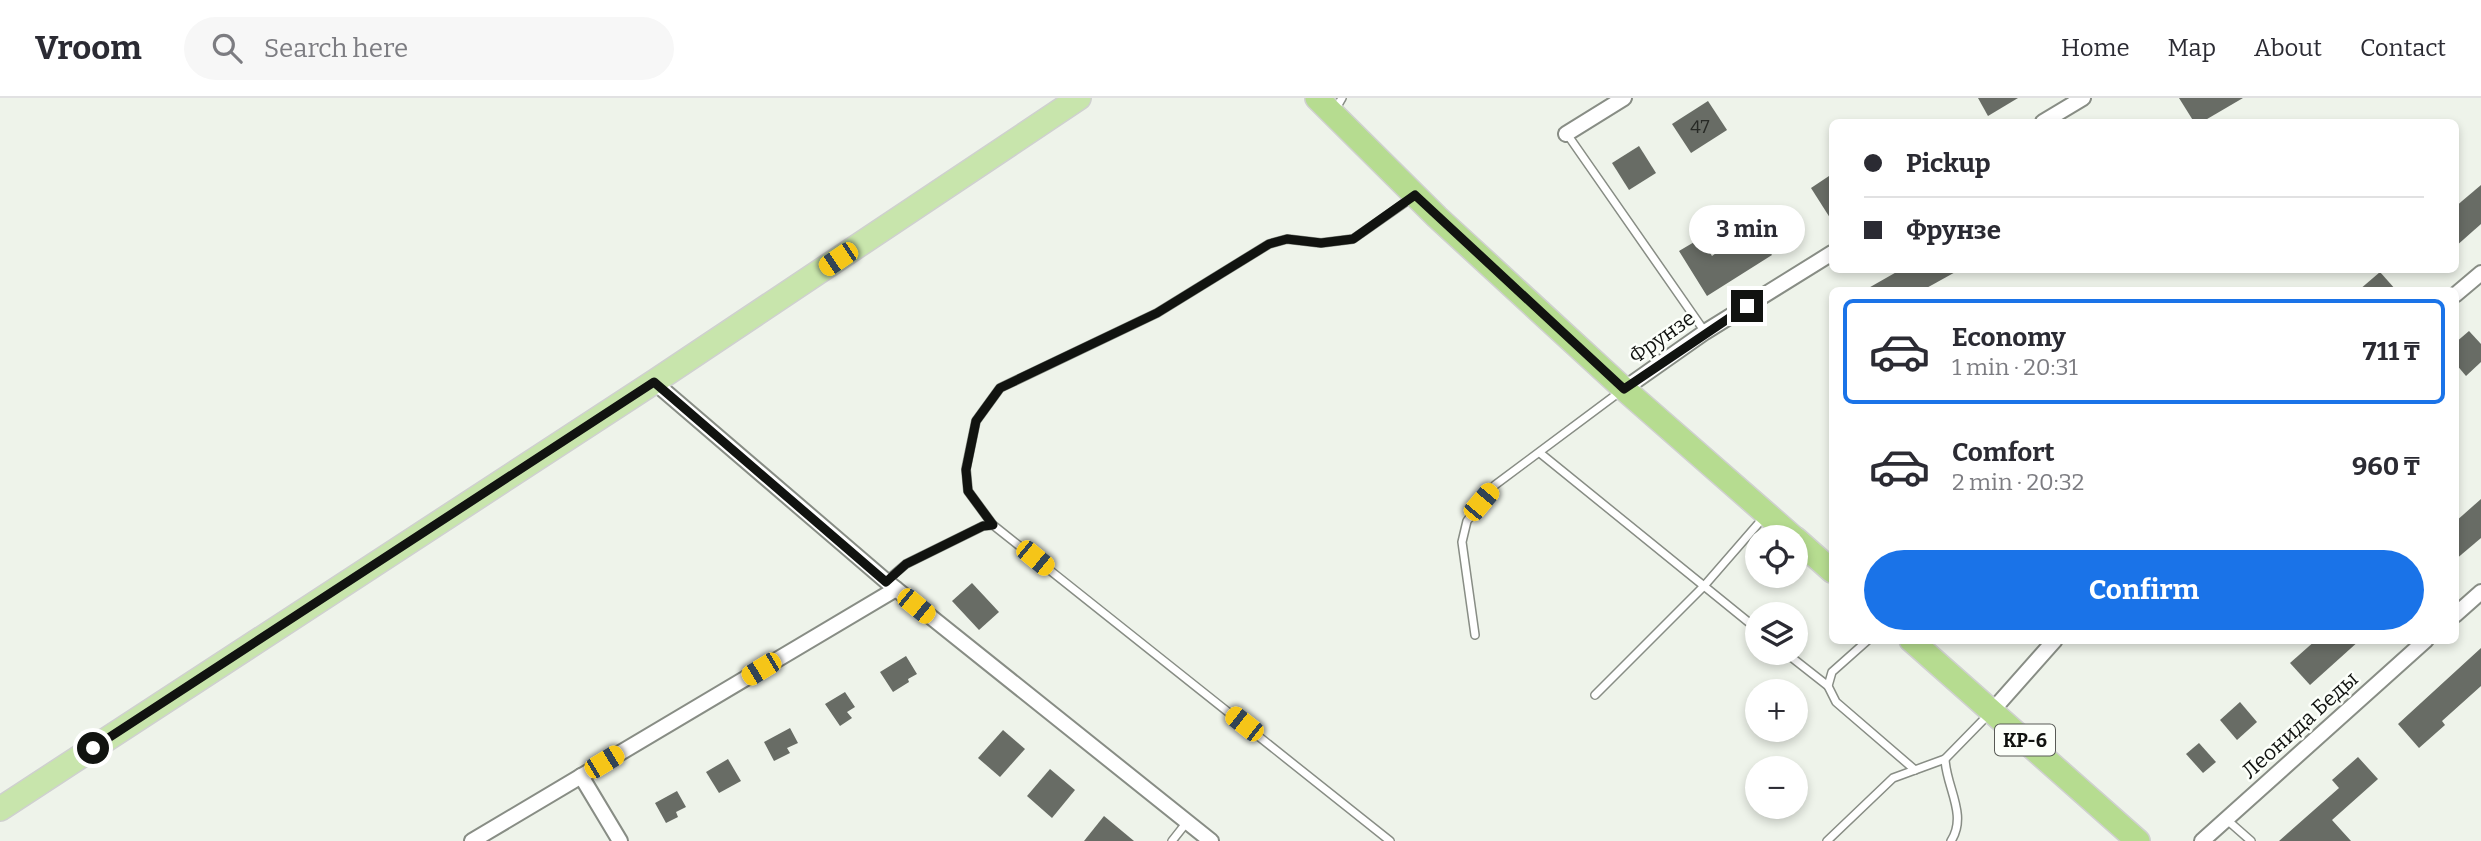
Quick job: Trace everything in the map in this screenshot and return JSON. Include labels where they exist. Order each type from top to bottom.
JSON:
[{"type":"highway","points":[[1331,103],[1415,195],[1624,389],[1779,525]]},
{"type":"highway","points":[[1808,550],[1829,568]]},
{"type":"highway","name":"KP-6","points":[[1916,644],[2138,841]]},
{"type":"main road","points":[[0,809],[654,382],[1079,98]]},
{"type":"street","points":[[1566,134],[1624,98]]},
{"type":"street","points":[[2048,119],[2083,98]]},
{"type":"street","name":"Фрунзе","points":[[1624,389],[1705,332],[1829,255]]},
{"type":"street","points":[[2459,292],[2481,273]]},
{"type":"street","points":[[654,382],[891,585],[1211,841]]},
{"type":"street","points":[[472,841],[891,585]]},
{"type":"street","points":[[2459,611],[2481,592]]},
{"type":"street","points":[[1992,711],[2051,644]]},
{"type":"street","name":"Леонида Беды","points":[[2202,841],[2422,644]]},
{"type":"street","points":[[581,776],[620,841]]},
{"type":"lane","points":[[1566,134],[1705,332]]},
{"type":"lane","points":[[1390,841],[993,525],[968,491],[966,470],[976,421],[1000,388],[1157,313],[1269,244],[1287,239],[1321,243],[1353,239],[1415,195]]},
{"type":"lane","points":[[1475,635],[1462,542],[1467,520],[1495,485],[1624,389]]},
{"type":"lane","points":[[1540,453],[1745,619]]},
{"type":"lane","points":[[1595,695],[1704,586],[1767,514]]},
{"type":"lane","points":[[891,585],[906,564],[983,526],[993,525]]},
{"type":"lane","points":[[1828,687],[1832,672],[1864,644]]},
{"type":"lane","points":[[1801,665],[1828,687],[1836,702],[1915,770]]},
{"type":"lane","points":[[1827,841],[1893,778],[1945,759],[1992,711]]},
{"type":"lane","points":[[1945,759],[1945,772],[1959,818],[1951,841]]},
{"type":"lane","points":[[2226,818],[2251,841]]},
{"type":"lane","points":[[1171,841],[1187,822]]},
{"type":"building","points":[[1978,98],[2018,98],[1988,116]]},
{"type":"building","points":[[2179,98],[2243,98],[2207,119],[2192,119]]},
{"type":"building","points":[[1708,101],[1727,130],[1691,153],[1672,124]]},
{"type":"building","points":[[1639,146],[1656,173],[1629,190],[1612,163]]},
{"type":"building","points":[[1829,176],[1829,216],[1811,188]]},
{"type":"building","points":[[2481,185],[2481,224],[2459,243],[2459,204]]},
{"type":"building","points":[[1752,227],[1772,255],[1707,296],[1679,251],[1701,238],[1712,256]]},
{"type":"building","points":[[1895,273],[1954,273],[1928,287],[1870,287]]},
{"type":"building","points":[[2381,273],[2393,287],[2362,287]]},
{"type":"building","points":[[2469,331],[2481,344],[2481,362],[2466,376],[2459,368],[2459,340]]},
{"type":"building","points":[[2481,499],[2481,538],[2459,557],[2459,518]]},
{"type":"building","points":[[972,583],[999,612],[979,630],[952,601]]},
{"type":"building","points":[[2311,644],[2356,644],[2310,685],[2290,663]]},
{"type":"building","points":[[2481,648],[2481,686],[2442,721],[2445,725],[2419,748],[2398,724]]},
{"type":"building","points":[[906,656],[917,674],[893,692],[880,672]]},
{"type":"building","points":[[845,692],[855,707],[847,712],[852,718],[840,726],[825,704]]},
{"type":"building","points":[[2240,702],[2257,722],[2237,740],[2220,720]]},
{"type":"building","points":[[790,728],[798,743],[787,748],[790,753],[774,761],[764,742]]},
{"type":"building","points":[[1003,730],[1025,749],[1000,777],[978,758]]},
{"type":"building","points":[[2199,743],[2216,762],[2203,773],[2186,754]]},
{"type":"building","points":[[2358,757],[2378,779],[2332,820],[2351,841],[2279,841],[2339,788],[2332,780]]},
{"type":"building","points":[[728,759],[741,781],[719,793],[706,772]]},
{"type":"building","points":[[1050,769],[1075,790],[1052,818],[1027,796]]},
{"type":"building","points":[[677,791],[686,807],[676,812],[678,817],[666,823],[655,803]]},
{"type":"building","points":[[1104,816],[1134,841],[1084,841]]},
{"type":"route","points":[[93,748],[654,382],[886,582],[906,564],[983,526],[993,525],[968,491],[966,470],[976,421],[1000,388],[1157,313],[1269,244],[1287,239],[1321,243],[1353,239],[1415,195],[1624,389],[1747,306]]}]
